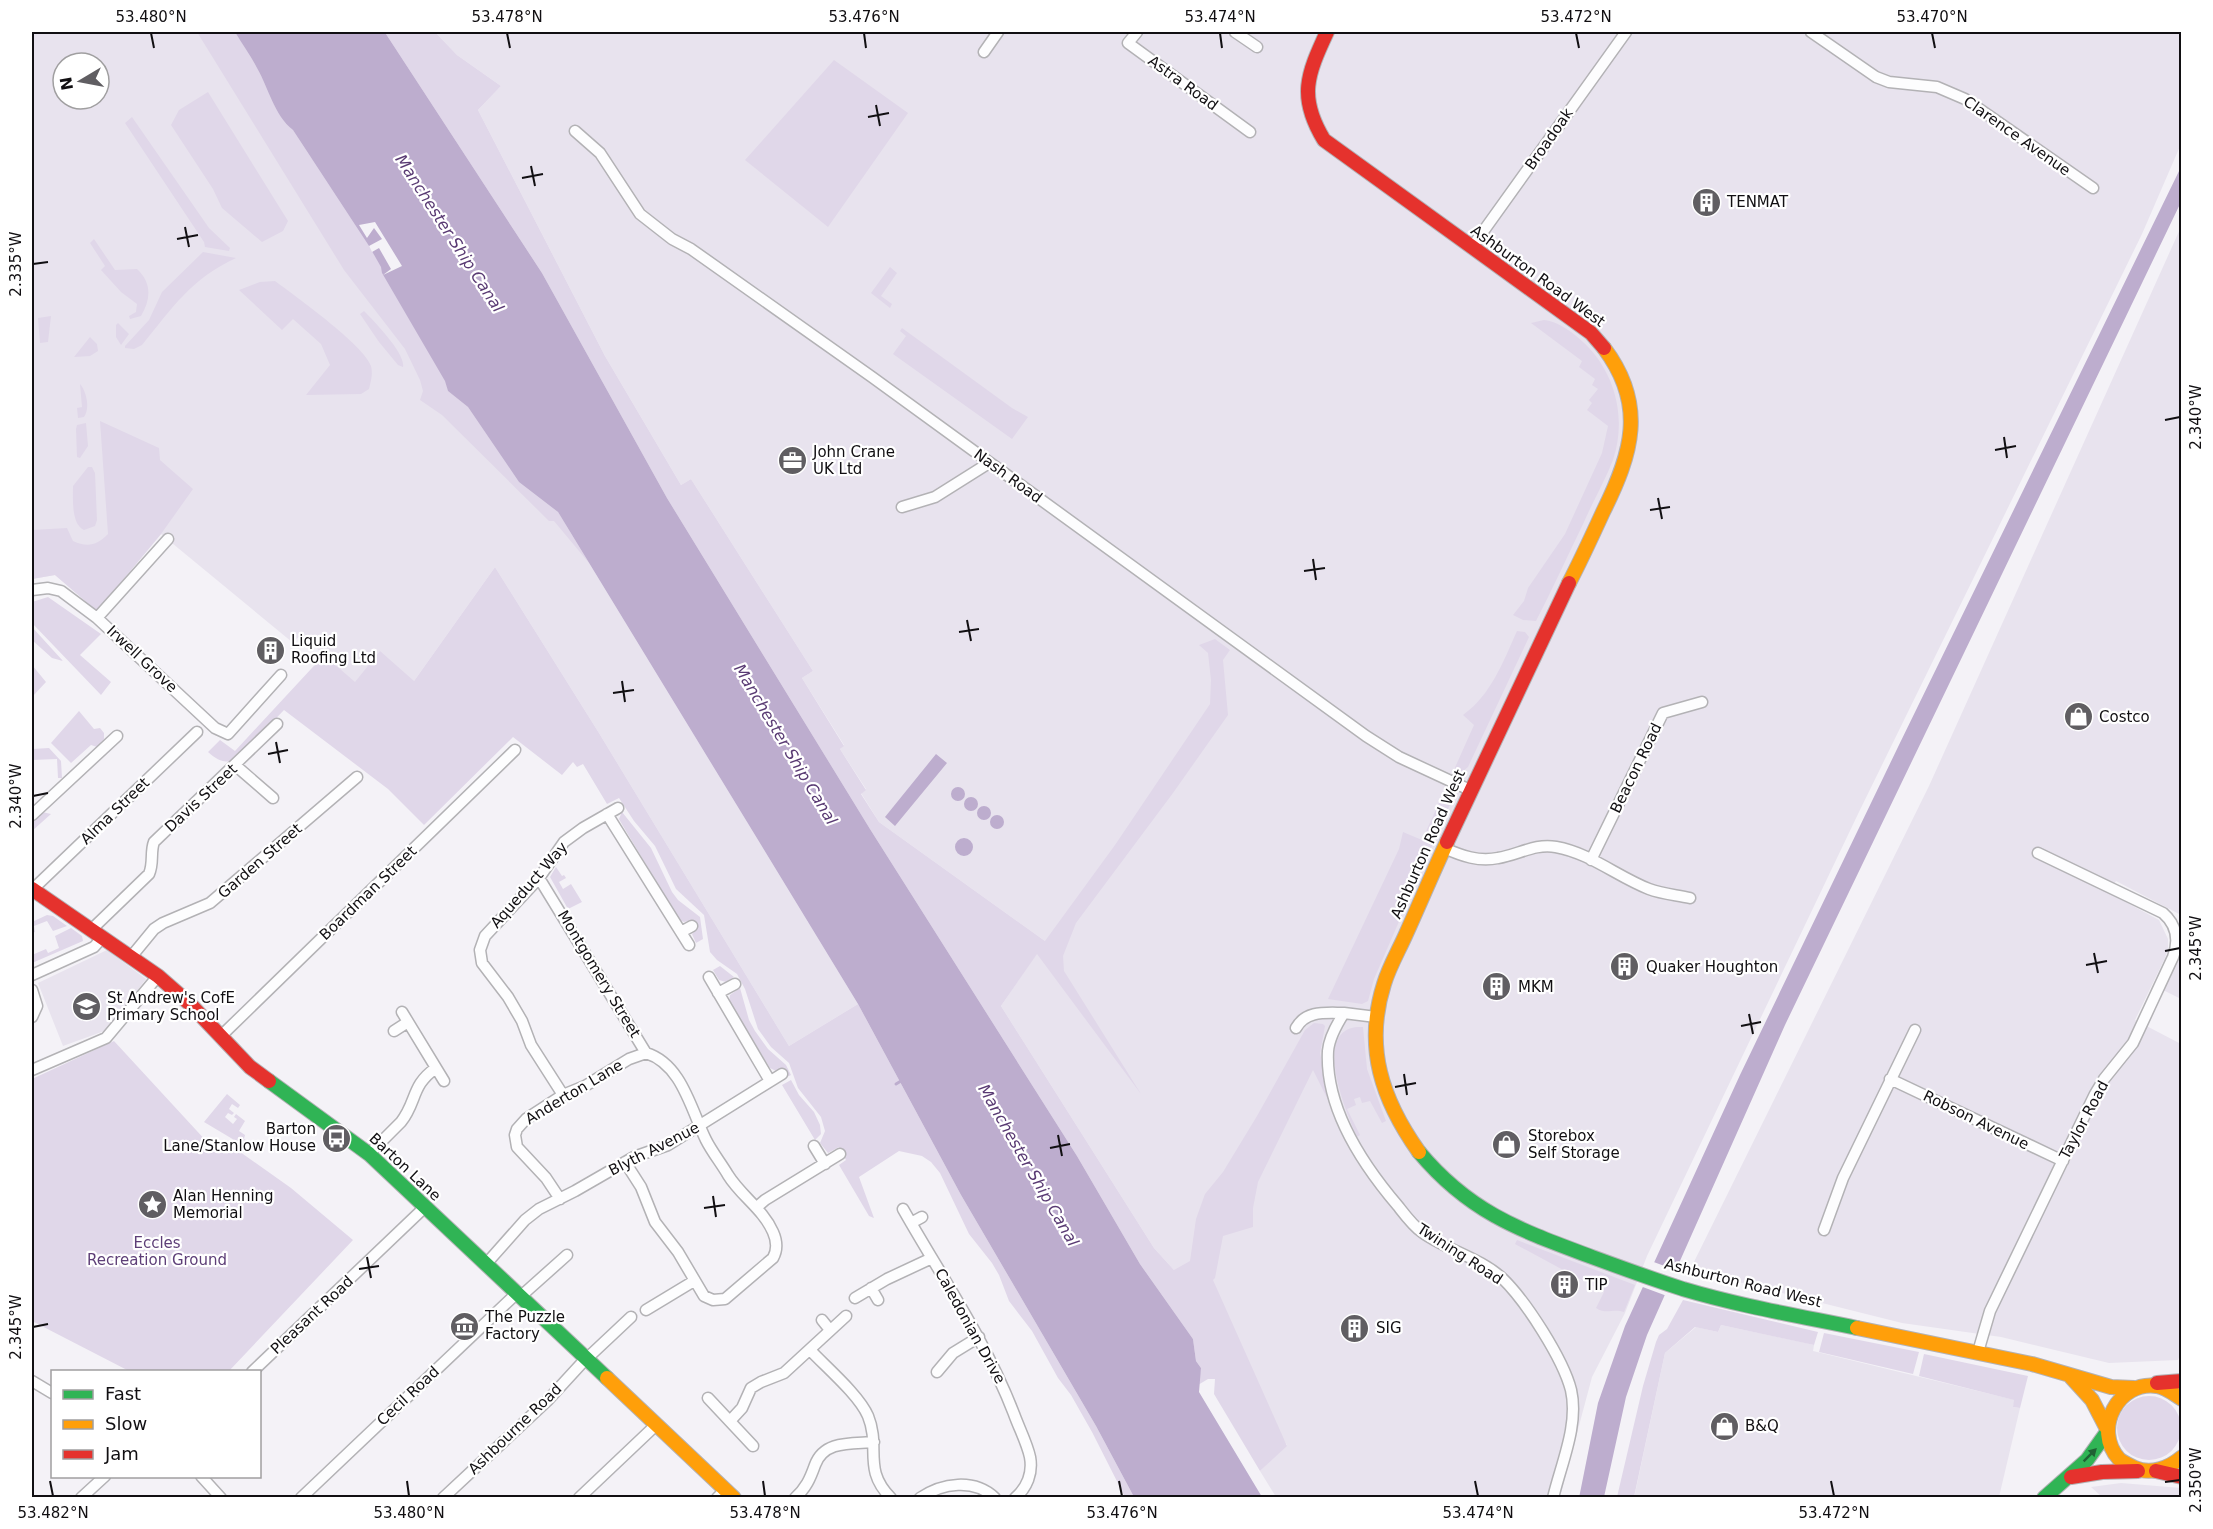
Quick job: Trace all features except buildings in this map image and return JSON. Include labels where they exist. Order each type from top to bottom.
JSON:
[{"type":"main road","name":"Ashburton Road West","points":[[1327,32],[1308,76],[1305,90],[1310,115],[1324,140],[1569,317],[1603,345],[1622,375],[1632,422],[1630,450],[1618,480],[1470,790],[1390,968],[1382,991],[1376,1017],[1376,1053],[1379,1072],[1391,1106],[1418,1151],[1442,1178],[1469,1200],[1501,1221],[1684,1289],[1757,1307],[1978,1352],[2065,1372],[2111,1387],[2141,1386]]},
{"type":"main road","name":"Barton Lane","points":[[32,889],[158,976],[190,1004],[250,1067],[369,1154],[656,1425],[725,1495]]},
{"type":"main road","name":"Ashburton Road West","points":[[2065,1372],[2094,1400],[2107,1430],[2112,1449],[2124,1463],[2151,1471]]},
{"type":"main road","points":[[2044,1497],[2071,1476],[2099,1446],[2107,1430],[2109,1415],[2114,1403],[2123,1394],[2141,1386],[2181,1381]]},
{"type":"main road","points":[[2141,1386],[2161,1386],[2173,1391],[2181,1399]]},
{"type":"main road","points":[[2071,1476],[2102,1472],[2151,1471],[2169,1467],[2181,1456]]},
{"type":"main road","points":[[2151,1471],[2181,1477]]},
{"type":"street","points":[[984,52],[998,32]]},
{"type":"street","name":"Astra Road","points":[[1137,32],[1128,43],[1250,132]]},
{"type":"street","points":[[1235,32],[1257,47]]},
{"type":"street","name":"Broadoak","points":[[1472,247],[1626,32]]},
{"type":"street","name":"Clarence Avenue","points":[[1811,32],[1876,77],[1889,82],[1937,87],[1965,99],[2093,188]]},
{"type":"street","name":"Nash Road","points":[[575,131],[600,153],[640,214],[659,230],[691,249],[778,310],[1366,736],[1399,757],[1470,790]]},
{"type":"street","points":[[902,507],[935,497],[990,463]]},
{"type":"street","points":[[97,618],[168,539]]},
{"type":"street","name":"Irwell Grove","points":[[32,590],[48,588],[61,591],[97,618],[215,728],[228,734],[281,675]]},
{"type":"street","name":"Beacon Road","points":[[1591,860],[1663,713],[1701,702]]},
{"type":"street","name":"Davis Street","points":[[32,975],[94,947],[96,934],[153,867],[154,842],[277,724]]},
{"type":"street","name":"Alma Street","points":[[32,889],[197,732]]},
{"type":"street","points":[[32,815],[117,736]]},
{"type":"street","name":"Boardman Street","points":[[221,1036],[514,750]]},
{"type":"street","points":[[236,765],[273,798]]},
{"type":"street","name":"Garden Street","points":[[131,957],[154,929],[210,903],[357,777]]},
{"type":"street","name":"Aqueduct Way","points":[[563,1095],[531,1045],[518,1013],[501,986],[486,969],[480,957],[481,943],[484,936],[539,878],[564,842],[618,808]]},
{"type":"street","points":[[608,814],[689,945]]},
{"type":"street","points":[[1444,848],[1470,858],[1489,860],[1533,847],[1554,846],[1591,860],[1651,890],[1690,898]]},
{"type":"street","name":"Taylor Road","points":[[1978,1352],[1990,1311],[2095,1094],[2133,1043],[2175,951],[2175,930],[2168,917],[2157,909],[2038,853]]},
{"type":"street","name":"Montgomery Street","points":[[539,878],[646,1053],[660,1058],[669,1066],[694,1108],[706,1140],[730,1179],[757,1207],[769,1224],[776,1239],[776,1252],[773,1258],[726,1299],[709,1298],[700,1291],[678,1252],[655,1222],[641,1187],[625,1162]]},
{"type":"street","points":[[681,932],[692,926]]},
{"type":"street","points":[[32,1070],[106,1038],[158,976]]},
{"type":"street","points":[[709,977],[770,1082]]},
{"type":"street","points":[[718,993],[735,984]]},
{"type":"street","points":[[32,990],[37,1006],[32,1017]]},
{"type":"street","points":[[402,1012],[444,1081]]},
{"type":"street","points":[[1296,1028],[1300,1020],[1313,1014],[1344,1013],[1376,1017]]},
{"type":"street","name":"Twining Road","points":[[1344,1013],[1329,1046],[1330,1076],[1339,1110],[1363,1158],[1393,1200],[1423,1233],[1501,1278],[1526,1309],[1565,1372],[1572,1396],[1572,1415],[1570,1434],[1553,1497]]},
{"type":"street","points":[[394,1031],[408,1022]]},
{"type":"street","points":[[1824,1230],[1843,1178],[1915,1030]]},
{"type":"street","name":"Anderton Lane","points":[[560,1199],[546,1178],[520,1153],[515,1135],[517,1129],[526,1119],[563,1095],[585,1086],[629,1059],[646,1053]]},
{"type":"street","points":[[369,1154],[406,1116],[420,1082],[436,1068]]},
{"type":"street","name":"Blyth Avenue","points":[[486,1264],[525,1220],[539,1209],[641,1154],[668,1145],[782,1074]]},
{"type":"street","name":"Robson Avenue","points":[[1890,1078],[2063,1161]]},
{"type":"street","points":[[814,1146],[825,1164]]},
{"type":"street","points":[[757,1207],[840,1154]]},
{"type":"street","name":"Pleasant Road","points":[[253,1370],[424,1207]]},
{"type":"street","name":"Caledonian Drive","points":[[903,1209],[979,1337],[1004,1387],[1030,1457],[1030,1474],[1027,1483],[1015,1497]]},
{"type":"street","points":[[911,1223],[922,1217]]},
{"type":"street","name":"Cecil Road","points":[[300,1497],[518,1295],[567,1255]]},
{"type":"street","points":[[855,1298],[932,1258]]},
{"type":"street","points":[[646,1310],[694,1281]]},
{"type":"street","points":[[871,1288],[878,1300]]},
{"type":"street","points":[[730,1421],[742,1408],[751,1388],[784,1373],[846,1316]]},
{"type":"street","name":"Ashbourne Road","points":[[443,1497],[547,1401],[631,1317]]},
{"type":"street","points":[[822,1320],[830,1330]]},
{"type":"street","points":[[937,1372],[942,1355],[979,1337]]},
{"type":"street","points":[[810,1350],[863,1406],[872,1429],[873,1464],[876,1478],[891,1497]]},
{"type":"street","points":[[32,1381],[51,1392]]},
{"type":"street","points":[[708,1398],[753,1446]]},
{"type":"street","points":[[579,1497],[656,1425]]},
{"type":"street","points":[[802,1495],[818,1459],[827,1449],[844,1443],[873,1442]]},
{"type":"street","points":[[81,1497],[103,1478]]},
{"type":"street","points":[[203,1478],[221,1497]]},
{"type":"street","points":[[920,1497],[939,1488],[958,1485],[976,1487],[995,1497]]},
{"type":"shaded area","points":[[32,32],[235,32],[558,512],[858,1004],[789,1046],[599,733],[495,567],[414,681],[355,683],[302,635],[292,642],[161,534],[97,611],[55,575],[32,579]]},
{"type":"shaded area","points":[[435,32],[2181,32],[2181,144],[2142,234],[1858,814],[1647,1256],[1625,1313],[1592,1377],[1560,1497],[1276,1497],[1260,1471],[1287,1445],[1174,1270],[1154,1248],[1001,1006],[1045,941],[879,822],[861,793],[866,789],[840,749],[844,745],[802,678],[813,671],[691,479],[681,485],[605,356],[478,110],[501,86],[457,55]]},
{"type":"shaded area","points":[[2181,227],[2181,915],[2116,881],[2109,893],[2159,920],[2168,939],[2165,958],[2135,1020],[2181,1044],[2181,1352],[2178,1360],[2109,1363],[2001,1337],[1902,1323],[1690,1270],[1929,786]]},
{"type":"shaded area","points":[[2181,948],[2181,999],[2163,990]]},
{"type":"shaded area","name":"St Andrew's CofE Primary School","points":[[107,950],[146,979],[107,1030],[63,1046],[38,983]]},
{"type":"shaded area","points":[[1721,1325],[1814,1345],[1813,1351],[2015,1400],[2013,1407],[2020,1408],[1999,1497],[1634,1498],[1665,1353],[1696,1327],[1718,1332]]},
{"type":"shaded area","points":[[2121,1483],[2181,1488],[2181,1497],[2102,1497],[2091,1487]]},
{"type":"green space","points":[[197,32],[235,32],[255,64],[281,117],[293,130],[369,246],[382,268],[382,273],[446,381],[448,391],[468,407],[519,482],[558,512],[589,563],[554,521],[549,521],[442,415],[420,400],[423,391],[420,380],[405,349],[344,270]]},
{"type":"green space","points":[[388,32],[435,32],[457,55],[501,86],[478,110],[605,356],[681,485],[691,479],[813,671],[802,678],[844,746],[840,749],[866,790],[861,794],[879,822],[1045,941],[1115,845],[1210,704],[1211,680],[1208,653],[1199,645],[1215,639],[1230,650],[1223,660],[1228,715],[1076,923],[1063,956],[1064,971],[1141,1094],[1037,954],[1001,1006],[1154,1248],[1174,1270],[1190,1261],[1196,1219],[1205,1194],[1223,1172],[1305,1030],[1314,1023],[1325,1026],[1320,1053],[1331,1106],[1313,1070],[1258,1182],[1253,1208],[1253,1227],[1223,1236],[1213,1280],[1287,1446],[1260,1471],[1214,1394],[1215,1379],[1208,1379],[1198,1385],[1201,1368],[1196,1361],[1193,1339],[1140,1264],[1077,1156],[870,829],[667,498],[542,273],[386,34]]},
{"type":"green space","points":[[834,60],[908,113],[828,227],[745,160]]},
{"type":"green space","points":[[208,92],[288,221],[283,231],[262,242],[222,208],[213,189],[171,125],[179,110]]},
{"type":"green space","points":[[132,117],[209,228],[230,248],[229,251],[205,247],[204,242],[125,123]]},
{"type":"green space","points":[[94,239],[115,270],[137,269],[142,274],[147,286],[148,297],[141,316],[130,319],[129,316],[136,312],[137,304],[121,292],[101,270],[105,266],[90,243]]},
{"type":"green space","points":[[203,252],[236,258],[207,275],[184,295],[142,345],[134,349],[125,348],[149,320],[162,292]]},
{"type":"green space","points":[[890,267],[897,273],[881,296],[892,304],[890,308],[871,293]]},
{"type":"green space","points":[[275,281],[328,321],[366,357],[372,369],[369,389],[361,394],[306,395],[330,365],[321,344],[293,319],[282,330],[239,290],[260,282]]},
{"type":"green space","points":[[364,311],[395,346],[403,361],[403,367],[398,365],[379,342],[360,314]]},
{"type":"green space","points":[[51,316],[48,342],[40,343],[38,318]]},
{"type":"green space","points":[[1544,320],[1557,324],[1575,335],[1599,361],[1613,387],[1619,416],[1619,430],[1610,468],[1536,621],[1523,620],[1513,615],[1524,601],[1528,588],[1565,534],[1602,453],[1608,426],[1587,410],[1592,403],[1589,400],[1598,389],[1592,385],[1595,379],[1579,367],[1582,361],[1531,323]]},
{"type":"green space","points":[[118,323],[129,334],[121,345],[116,337]]},
{"type":"green space","points":[[902,328],[1012,408],[1028,417],[1012,439],[893,354],[906,336],[900,331]]},
{"type":"green space","points":[[90,337],[97,344],[98,351],[90,356],[74,357]]},
{"type":"green space","points":[[80,384],[87,405],[84,417],[78,418],[77,408],[82,407]]},
{"type":"green space","points":[[100,421],[159,448],[160,460],[193,489],[161,534],[97,611],[55,575],[32,579],[32,530],[67,528],[73,541],[88,545],[100,541],[108,534]]},
{"type":"green space","points":[[86,423],[88,446],[80,458],[77,457],[76,429],[77,425]]},
{"type":"green space","points":[[88,467],[92,467],[95,473],[97,520],[95,526],[84,530],[75,517],[73,486]]},
{"type":"green space","points":[[495,567],[599,733],[789,1046],[858,1004],[961,1195],[1096,1426],[1134,1497],[1125,1497],[1071,1395],[1058,1378],[1032,1331],[1009,1301],[999,1275],[969,1234],[940,1173],[931,1162],[922,1156],[899,1151],[859,1177],[874,1218],[869,1216],[839,1165],[846,1160],[839,1147],[828,1153],[820,1143],[825,1131],[821,1117],[798,1088],[789,1063],[771,1047],[758,1029],[745,989],[737,974],[710,952],[704,915],[676,889],[655,846],[619,798],[607,804],[583,764],[577,767],[573,762],[562,775],[513,737],[424,825],[388,789],[284,710],[235,761],[220,760],[208,752],[220,740],[235,751],[324,655],[355,682],[380,651],[414,681]]},
{"type":"green space","points":[[48,597],[101,634],[80,655],[111,682],[101,695],[32,623],[32,602]]},
{"type":"green space","points":[[32,627],[63,661],[52,658],[32,640]]},
{"type":"green space","points":[[1517,631],[1525,632],[1529,637],[1468,767],[1461,773],[1453,772],[1474,725],[1463,715],[1489,688]]},
{"type":"green space","points":[[32,665],[46,682],[32,697]]},
{"type":"green space","points":[[79,711],[94,729],[100,728],[104,733],[104,739],[97,747],[91,745],[71,763],[51,743]]},
{"type":"green space","points":[[49,748],[61,761],[62,778],[58,778],[57,759],[32,760],[32,749]]},
{"type":"green space","points":[[1445,790],[1450,795],[1451,802],[1374,979],[1368,1001],[1362,1004],[1328,999],[1399,849],[1403,832],[1422,840]]},
{"type":"green space","points":[[42,812],[51,814],[32,831],[32,822]]},
{"type":"green space","points":[[622,812],[651,848],[672,892],[678,900],[700,917],[703,939],[696,943],[692,934],[697,929],[691,920],[684,922],[679,920],[619,819]]},
{"type":"green space","points":[[556,867],[566,878],[559,882],[563,889],[571,884],[582,902],[568,909],[550,877]]},
{"type":"green space","points":[[47,915],[53,916],[67,926],[53,931],[47,921],[34,926],[35,932],[32,933],[32,922]]},
{"type":"green space","points":[[71,928],[82,936],[83,941],[32,963],[32,955],[46,949],[48,953],[59,948],[55,936]]},
{"type":"green space","points":[[720,966],[734,977],[726,982],[719,980],[713,970]]},
{"type":"green space","points":[[740,988],[749,1020],[755,1031],[768,1049],[786,1065],[791,1075],[787,1077],[782,1069],[776,1071],[770,1068],[729,1003],[730,995]]},
{"type":"green space","points":[[1363,1027],[1367,1069],[1386,1121],[1382,1123],[1370,1101],[1362,1103],[1360,1097],[1354,1099],[1356,1105],[1347,1109],[1360,1135],[1357,1137],[1346,1111],[1334,1057],[1337,1042],[1344,1032]]},
{"type":"green space","name":"Eccles Recreation Ground","points":[[114,1041],[208,1143],[226,1142],[291,1188],[353,1240],[230,1370],[127,1370],[32,1321],[32,1079]]},
{"type":"green space","points":[[791,1080],[799,1095],[814,1112],[820,1125],[821,1134],[815,1140],[782,1085]]},
{"type":"green space","points":[[227,1094],[240,1105],[238,1108],[232,1104],[229,1109],[234,1113],[232,1115],[228,1113],[225,1117],[233,1124],[237,1119],[234,1117],[236,1114],[245,1121],[239,1131],[249,1142],[246,1147],[204,1122]]},
{"type":"green space","points":[[1517,1240],[1635,1285],[1624,1312],[1603,1311],[1596,1308],[1604,1292],[1515,1244]]},
{"type":"green space","points":[[1683,1300],[1818,1332],[1814,1345],[1721,1325],[1718,1332],[1695,1327],[1665,1353],[1634,1497],[1617,1497],[1643,1386],[1656,1342],[1659,1335],[1667,1329]]},
{"type":"green space","points":[[1824,1333],[1919,1352],[1913,1374],[1819,1352]]},
{"type":"green space","points":[[1924,1354],[2028,1376],[2020,1408],[2013,1407],[2014,1400],[1919,1376]]},
{"type":"green space","points":[[2143,1396],[2155,1396],[2172,1405],[2179,1416],[2181,1428],[2179,1440],[2172,1451],[2155,1460],[2143,1460],[2131,1455],[2122,1446],[2117,1434],[2117,1422],[2122,1410],[2131,1401]]},
{"type":"water","name":"Manchester Ship Canal","points":[[235,32],[388,32],[386,34],[542,273],[667,498],[870,829],[1077,1156],[1140,1264],[1193,1339],[1196,1361],[1201,1368],[1199,1392],[1262,1497],[1134,1497],[1096,1426],[961,1195],[858,1004],[558,512],[519,482],[468,407],[448,391],[445,381],[382,273],[369,246],[293,130],[281,117],[255,64]]},
{"type":"water","points":[[2181,167],[2181,202],[1785,1025],[1647,1335],[1626,1397],[1604,1497],[1579,1498],[1598,1403],[1625,1326],[1740,1075]]},
{"type":"water","points":[[936,754],[947,763],[895,826],[885,817]]},
{"type":"water","points":[[958,787],[963,789],[965,794],[963,799],[958,801],[953,799],[951,794],[953,789]]},
{"type":"water","points":[[971,797],[976,799],[978,804],[976,809],[971,811],[966,809],[964,804],[966,799]]},
{"type":"water","points":[[984,806],[989,808],[991,813],[989,818],[984,820],[979,818],[977,813],[979,808]]},
{"type":"water","points":[[997,815],[1002,817],[1004,822],[1002,827],[997,829],[992,827],[990,822],[992,817]]},
{"type":"water","points":[[960,838],[968,838],[973,843],[971,854],[960,856],[955,851],[955,843]]},
{"type":"pier","points":[[375,222],[402,266],[383,275],[391,269],[379,248],[372,252],[369,246],[382,239],[374,228],[367,238],[359,225]]},
{"type":"pier","points":[[1651,1261],[1678,1271],[1667,1296],[1640,1286]]},
{"type":"waterway","points":[[896,1084],[901,1081]]},
{"type":"traffic: fast","points":[[269,1081],[369,1154],[607,1378]]},
{"type":"traffic: fast","points":[[1419,1152],[1438,1173],[1477,1205],[1542,1238],[1683,1289],[1748,1306],[1857,1328]]},
{"type":"traffic: fast","points":[[2044,1498],[2087,1460],[2107,1432]]},
{"type":"traffic: slow","points":[[1569,583],[1613,491],[1627,450],[1630,430],[1630,410],[1626,390],[1604,348]]},
{"type":"traffic: slow","points":[[1419,1152],[1395,1113],[1380,1072],[1376,1030],[1378,1007],[1386,978],[1447,842]]},
{"type":"traffic: slow","points":[[1857,1328],[2032,1364],[2111,1387],[2134,1388]]},
{"type":"traffic: slow","points":[[2071,1377],[2092,1400],[2106,1427]]},
{"type":"traffic: slow","points":[[607,1378],[734,1498]]},
{"type":"traffic: slow","points":[[2182,1399],[2167,1389],[2157,1386],[2143,1386],[2131,1391],[2114,1409],[2109,1421],[2108,1434],[2111,1447],[2119,1459],[2141,1470],[2160,1469],[2182,1457]]},
{"type":"traffic: jam","points":[[1327,32],[1314,61],[1308,86],[1311,111],[1324,140],[1591,333],[1604,348]]},
{"type":"traffic: jam","points":[[1447,842],[1569,583]]},
{"type":"traffic: jam","points":[[32,889],[158,976],[190,1004],[250,1067],[269,1081]]},
{"type":"traffic: jam","points":[[2157,1383],[2182,1381]]},
{"type":"traffic: jam","points":[[2071,1477],[2102,1472],[2138,1471]]},
{"type":"traffic: jam","points":[[2156,1471],[2182,1477]]},
{"type":"place","name":"TENMAT","points":[[1706,202]]},
{"type":"place","name":"John Crane UK Ltd","points":[[792,461]]},
{"type":"place","name":"Liquid Roofing Ltd","points":[[270,650]]},
{"type":"place","name":"Costco","points":[[2078,717]]},
{"type":"place","name":"Quaker Houghton","points":[[1625,967]]},
{"type":"place","name":"MKM","points":[[1497,987]]},
{"type":"place","name":"St Andrew's CofE Primary School","points":[[86,1007]]},
{"type":"place","name":"Barton Lane/Stanlow House","points":[[337,1138]]},
{"type":"place","name":"Storebox Self Storage","points":[[1507,1145]]},
{"type":"place","name":"Alan Henning Memorial","points":[[152,1205]]},
{"type":"place","name":"TIP","points":[[1564,1285]]},
{"type":"place","name":"The Puzzle Factory","points":[[464,1326]]},
{"type":"place","name":"SIG","points":[[1355,1328]]},
{"type":"place","name":"B&Q","points":[[1724,1426]]}]
